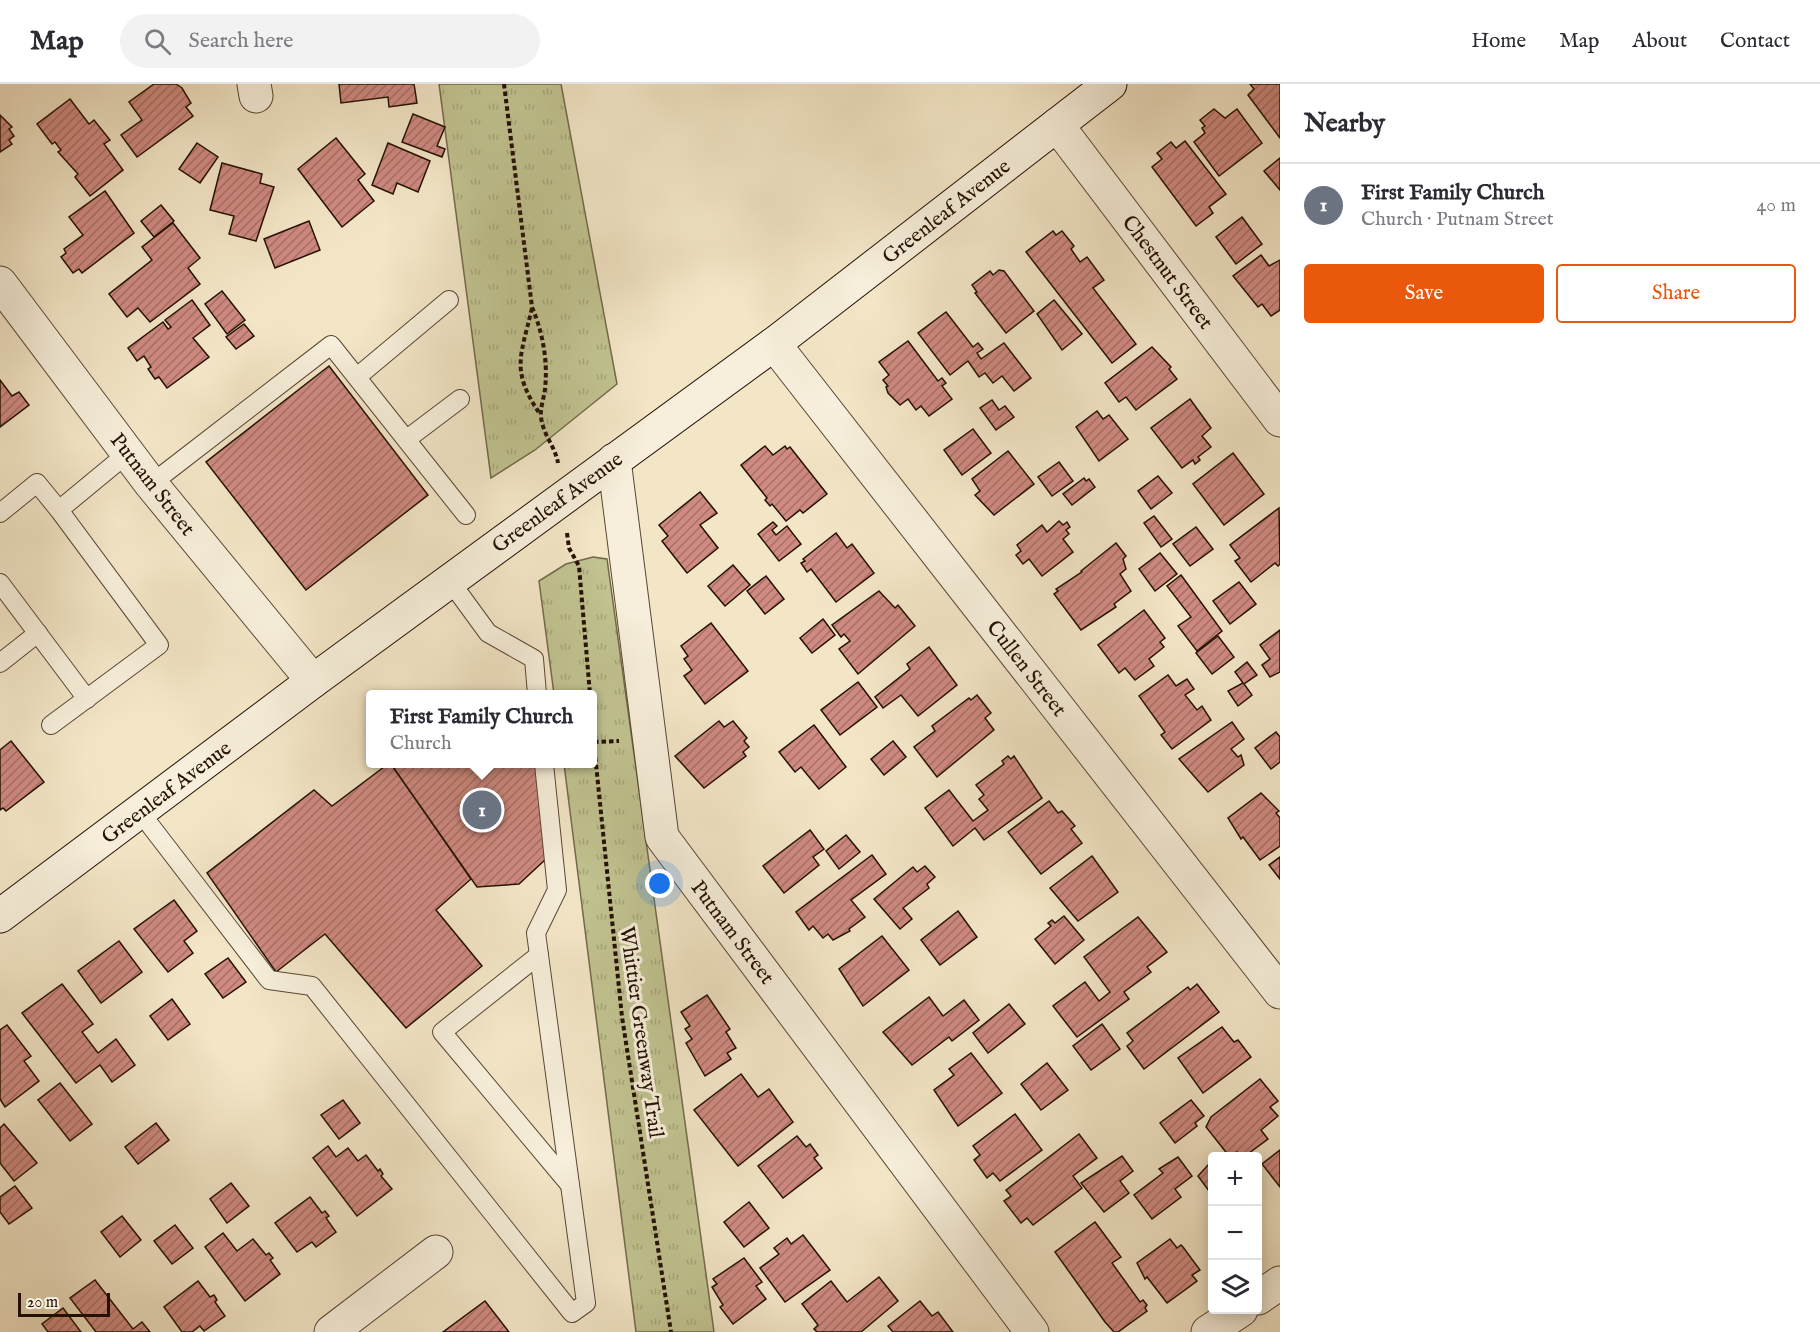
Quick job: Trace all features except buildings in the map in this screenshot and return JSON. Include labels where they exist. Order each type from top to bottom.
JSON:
[{"type":"street","name":"Greenleaf Avenue","points":[[0,916],[313,681],[774,344],[1110,84]]},
{"type":"street","name":"Chestnut Street","points":[[1057,125],[1280,420]]},
{"type":"street","name":"Putnam Street","points":[[0,283],[152,484],[313,681]]},
{"type":"street","name":"Cullen Street","points":[[774,344],[1280,992]]},
{"type":"street","name":"Putnam Street","points":[[614,460],[662,837],[1032,1332]]},
{"type":"street","points":[[331,1332],[436,1252]]},
{"type":"street","points":[[1262,1295],[1280,1283]]},
{"type":"street","points":[[1208,1332],[1235,1314]]},
{"type":"lane","points":[[357,377],[449,300]]},
{"type":"lane","points":[[152,484],[331,345],[466,515]]},
{"type":"lane","points":[[407,439],[460,399]]},
{"type":"lane","points":[[59,510],[128,453]]},
{"type":"lane","points":[[0,513],[37,483],[159,645],[51,725]]},
{"type":"lane","points":[[450,581],[488,633],[534,659],[537,690]]},
{"type":"lane","points":[[0,583],[87,699]]},
{"type":"lane","points":[[0,663],[38,633]]},
{"type":"lane","points":[[140,812],[269,981],[312,986],[572,1313],[586,1303],[536,933],[557,890],[544,768]]},
{"type":"lane","points":[[539,955],[442,1032],[570,1185]]},
{"type":"path","points":[[504,84],[532,308],[540,326],[546,372],[541,414],[544,436],[555,449]]},
{"type":"path","points":[[532,308],[519,364],[521,380],[541,414]]},
{"type":"path","points":[[569,548],[579,566],[590,690]]},
{"type":"path","name":"Whittier Greenway Trail","points":[[596,768],[622,1017],[671,1332]]},
{"type":"green space","points":[[439,84],[561,84],[617,384],[535,450],[491,478]]},
{"type":"green space","points":[[593,557],[607,559],[714,1332],[636,1332],[565,768],[597,768],[597,690],[553,690],[539,581],[566,564]]},
{"type":"place","name":"First Family Church","points":[[482,810]]}]
